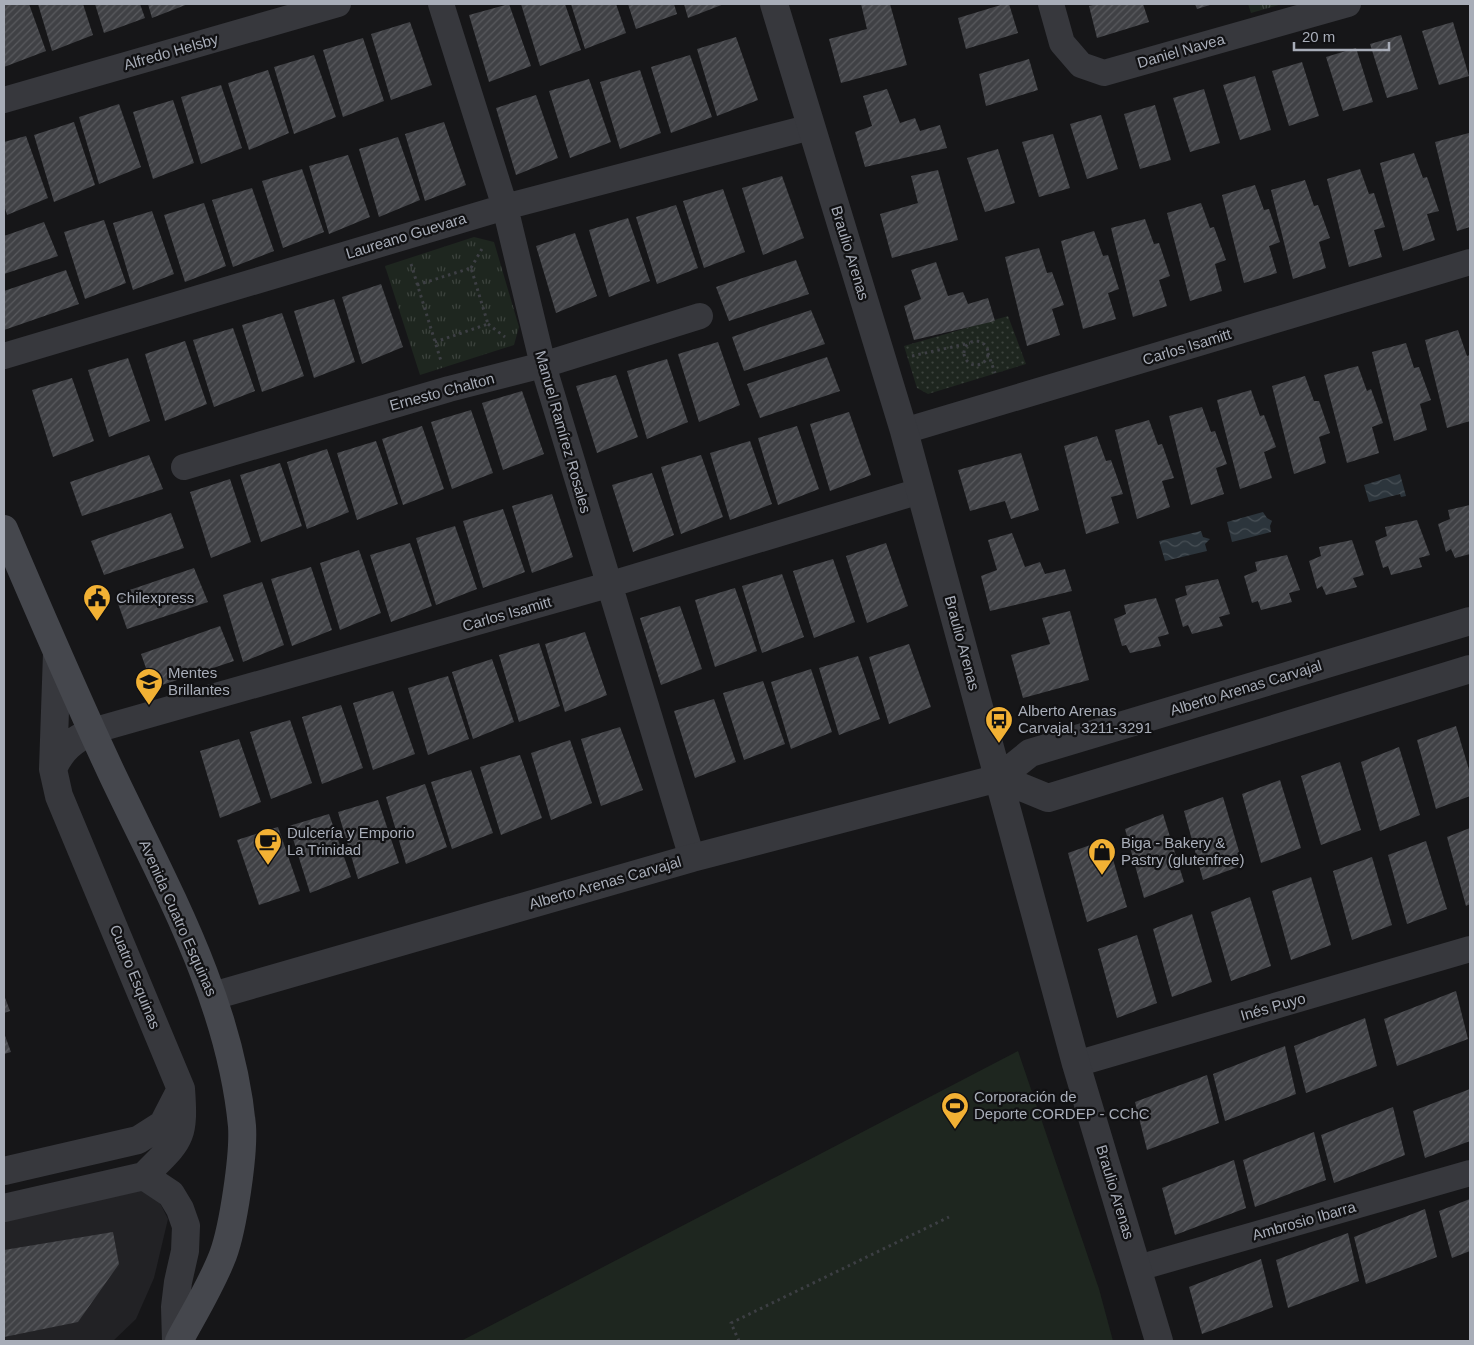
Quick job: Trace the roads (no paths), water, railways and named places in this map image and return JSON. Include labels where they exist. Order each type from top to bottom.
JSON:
[{"type":"main road","points":[[4,529],[92,731]]},
{"type":"main road","name":"Avenida Cuatro Esquinas","points":[[92,731],[183,923],[214,996],[230,1060],[242,1127],[238,1183],[224,1253],[210,1286],[177,1341]]},
{"type":"street","name":"Alfredo Helsby","points":[[4,100],[338,4]]},
{"type":"street","name":"Manuel Ramírez Rosales","points":[[441,4],[505,207],[543,365],[692,858]]},
{"type":"street","name":"Braulio Arenas","points":[[774,4],[884,362],[1076,1064],[1159,1341]]},
{"type":"street","name":"Daniel Navea","points":[[1051,4],[1062,43],[1081,65],[1104,73],[1348,4]]},
{"type":"street","name":"Laureano Guevara","points":[[4,356],[505,207],[811,127]]},
{"type":"street","name":"Carlos Isamitt","points":[[904,432],[1470,262]]},
{"type":"street","name":"Ernesto Chalton","points":[[184,467],[449,389],[543,365],[700,316]]},
{"type":"street","name":"Carlos Isamitt","points":[[92,731],[608,585],[920,491]]},
{"type":"street","name":"Alberto Arenas Carvajal","points":[[214,996],[692,858],[999,778],[1030,753],[1470,621]]},
{"type":"street","name":"Cuatro Esquinas","points":[[57,653],[53,770],[59,796],[182,1089],[184,1119],[182,1131],[176,1143],[144,1176]]},
{"type":"street","points":[[999,778],[1048,798],[1470,669]]},
{"type":"street","points":[[53,770],[58,757],[67,746],[92,731]]},
{"type":"street","name":"Inés Puyo","points":[[1076,1064],[1470,949]]},
{"type":"street","points":[[4,1171],[138,1140],[163,1124],[182,1089]]},
{"type":"street","name":"Ambrosio Ibarra","points":[[1138,1268],[1470,1173]]},
{"type":"street","points":[[4,1208],[144,1176],[171,1194],[180,1209],[186,1226],[185,1251],[175,1306],[177,1341]]},
{"type":"water","points":[[1400,474],[1406,496],[1401,497],[1400,494],[1369,502],[1364,485]]},
{"type":"water","points":[[1263,512],[1272,521],[1270,526],[1271,532],[1232,542],[1227,522]]},
{"type":"water","points":[[1201,531],[1203,537],[1210,539],[1205,544],[1207,551],[1165,561],[1159,541]]},
{"type":"place","name":"Chilexpress","points":[[97,622]]},
{"type":"place","name":"Mentes Brillantes","points":[[149,706]]},
{"type":"place","name":"Alberto Arenas Carvajal, 3211-3291","points":[[999,744]]},
{"type":"place","name":"Dulcería y Emporio La Trinidad","points":[[268,866]]},
{"type":"place","name":"Biga - Bakery & Pastry (glutenfree)","points":[[1102,876]]},
{"type":"place","name":"Corporación de Deporte CORDEP - CChC","points":[[955,1130]]}]
